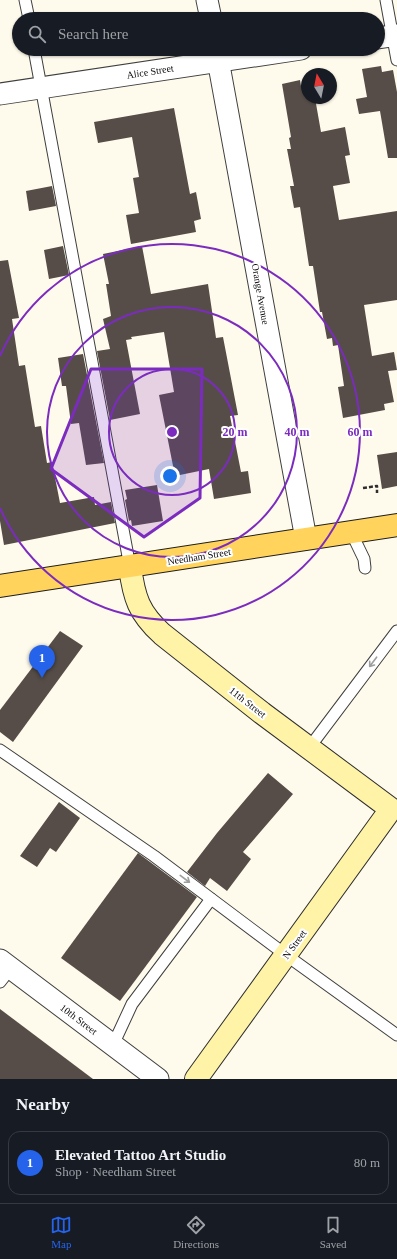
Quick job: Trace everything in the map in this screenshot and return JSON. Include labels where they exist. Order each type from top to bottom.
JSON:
[{"type":"main road","name":"Needham Street","points":[[0,586],[397,525]]},
{"type":"street","points":[[207,0],[209,12]]},
{"type":"street","name":"Alice Street","points":[[0,94],[41,88],[212,56]]},
{"type":"street","name":"Orange Avenue","points":[[217,56],[306,539]]},
{"type":"street","name":"11th Street","points":[[130,567],[136,601],[151,623],[249,703],[394,811]]},
{"type":"street","name":"N Street","points":[[196,1079],[286,955],[394,811]]},
{"type":"street","name":"10th Street","points":[[4,970],[113,1045],[158,1079]]},
{"type":"lane","points":[[25,0],[28,12]]},
{"type":"lane","points":[[386,0],[389,36],[397,60]]},
{"type":"lane","points":[[35,56],[130,567]]},
{"type":"lane","points":[[352,532],[366,568]]},
{"type":"lane","points":[[309,748],[397,631]]},
{"type":"lane","points":[[0,750],[154,856],[286,955],[397,1035]]},
{"type":"lane","points":[[113,1045],[132,1004],[211,899]]},
{"type":"path","points":[[363,488],[376,486],[378,493]]},
{"type":"highlighted area","points":[[91,369],[202,369],[200,498],[144,537],[51,469]]},
{"type":"building","points":[[381,66],[382,72],[393,70],[397,92],[397,158],[388,158],[380,111],[359,114],[356,99],[367,97],[362,69]]},
{"type":"building","points":[[300,80],[301,104],[316,104],[321,132],[345,127],[350,155],[345,156],[350,183],[333,186],[339,220],[397,211],[397,300],[364,305],[372,356],[394,352],[397,370],[388,371],[394,402],[384,404],[385,410],[343,418],[338,387],[344,386],[338,345],[333,346],[332,338],[327,339],[322,312],[320,312],[313,266],[309,266],[300,207],[294,208],[290,186],[294,186],[287,149],[291,149],[289,138],[291,137],[282,84]]},
{"type":"building","points":[[174,108],[190,194],[196,192],[201,219],[194,221],[196,232],[131,244],[126,215],[139,213],[133,178],[139,177],[132,137],[98,143],[94,122]]},
{"type":"building","points":[[52,186],[56,206],[29,211],[26,191]]},
{"type":"building","points":[[63,246],[69,275],[49,279],[44,250]]},
{"type":"building","points":[[142,246],[151,294],[208,284],[216,338],[223,337],[238,415],[230,416],[241,472],[248,471],[251,493],[214,499],[209,469],[175,476],[159,395],[174,392],[164,332],[131,337],[132,339],[126,340],[140,414],[110,420],[97,351],[110,349],[103,319],[111,316],[106,284],[109,284],[103,254]]},
{"type":"building","points":[[8,260],[19,318],[12,319],[19,366],[25,365],[35,427],[41,426],[47,463],[52,462],[60,503],[94,497],[95,505],[111,502],[115,523],[4,545],[0,521],[0,261]]},
{"type":"building","points":[[83,354],[104,463],[86,465],[79,423],[71,424],[66,386],[62,386],[58,358]]},
{"type":"building","points":[[397,452],[397,486],[382,489],[377,455]]},
{"type":"building","points":[[157,485],[163,521],[132,526],[131,520],[129,521],[125,500],[127,499],[125,490]]},
{"type":"building","points":[[60,631],[83,646],[13,742],[0,732],[0,710]]},
{"type":"building","points":[[268,773],[293,794],[243,852],[251,859],[227,891],[210,878],[205,886],[187,872],[217,833]]},
{"type":"building","points":[[59,802],[80,818],[56,852],[50,848],[37,867],[20,856]]},
{"type":"building","points":[[138,853],[197,897],[120,1001],[61,958]]},
{"type":"building","points":[[0,1009],[93,1079],[0,1079]]},
{"type":"place","name":"Elevated Tattoo Art Studio","points":[[42,678]]}]
